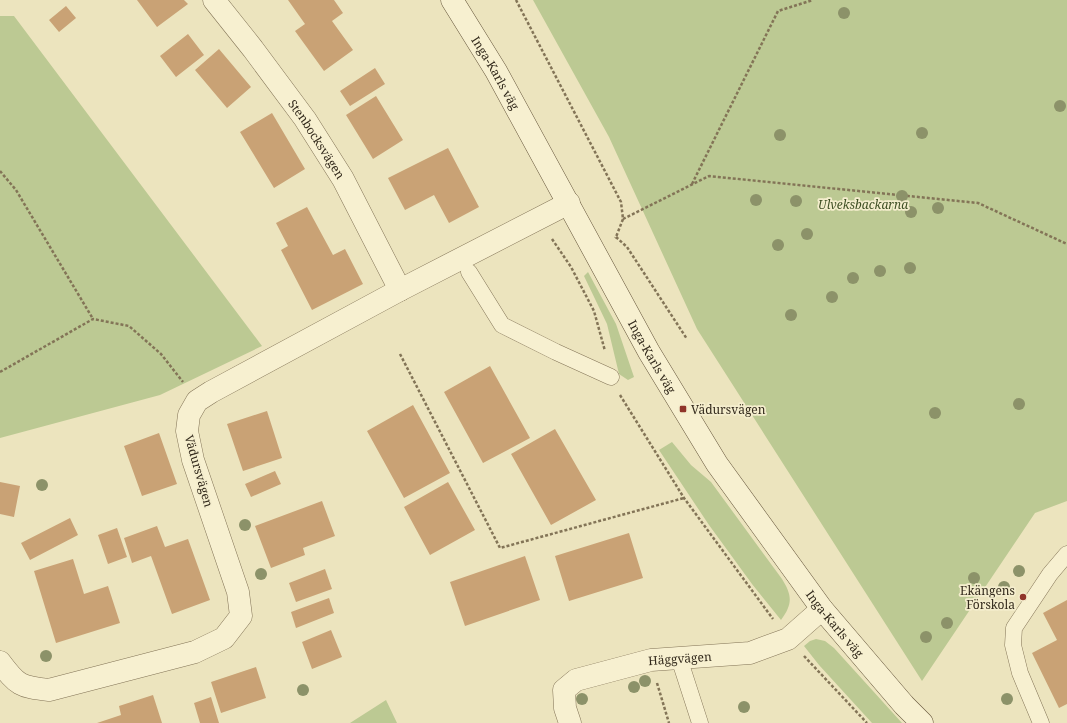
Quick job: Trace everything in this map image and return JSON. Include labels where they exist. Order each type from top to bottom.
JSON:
[{"type":"street","name":"Stenbocksvägen","points":[[214,0],[253,49],[305,119],[343,179],[400,290]]},
{"type":"street","name":"Inga-Karls väg","points":[[452,0],[496,71],[649,352],[717,464],[822,609],[904,705],[922,723]]},
{"type":"street","points":[[197,401],[400,290],[569,203]]},
{"type":"street","name":"Vädursvägen","points":[[0,662],[12,679],[27,688],[49,690],[195,652],[224,638],[237,622],[241,616],[238,592],[193,460],[187,431],[189,415],[197,401]]},
{"type":"street","name":"Häggvägen","points":[[570,723],[566,708],[564,690],[576,680],[650,660],[750,653],[788,638],[822,609]]},
{"type":"lane","points":[[469,272],[502,325],[611,377]]},
{"type":"lane","points":[[1041,723],[1018,666],[1013,645],[1014,628],[1035,596],[1067,554]]},
{"type":"lane","points":[[678,658],[700,723]]},
{"type":"path","points":[[516,0],[622,202],[623,219],[616,236],[571,267]]},
{"type":"path","points":[[692,184],[778,11],[813,0]]},
{"type":"path","points":[[0,171],[16,190],[93,319]]},
{"type":"path","points":[[623,219],[708,176],[978,203],[1067,244]]},
{"type":"path","points":[[541,218],[553,241],[571,267],[594,311],[611,377],[622,398],[684,498],[788,638],[867,723]]},
{"type":"path","points":[[616,236],[627,248],[687,339]]},
{"type":"path","points":[[0,372],[93,319],[129,326],[161,354],[197,401]]},
{"type":"path","points":[[400,354],[500,548],[684,498]]},
{"type":"path","points":[[650,660],[669,723]]},
{"type":"green space","name":"Ulveksbackarna","points":[[533,0],[1067,0],[1067,501],[1035,513],[922,681],[697,329],[609,137]]},
{"type":"green space","points":[[0,16],[14,16],[262,346],[160,395],[0,438]]},
{"type":"green space","points":[[588,272],[616,324],[634,377],[628,380],[619,374],[607,324],[584,276]]},
{"type":"green space","points":[[672,442],[691,465],[711,482],[782,579],[788,590],[790,600],[788,609],[781,620],[752,584],[709,525],[659,450]]},
{"type":"green space","points":[[816,639],[825,641],[834,648],[902,723],[872,723],[819,665],[804,646],[810,641]]},
{"type":"green space","points":[[386,700],[397,723],[350,723]]},
{"type":"building","points":[[137,0],[184,0],[188,4],[157,27]]},
{"type":"building","points":[[288,0],[334,0],[343,13],[332,21],[353,50],[324,71],[295,31],[305,24]]},
{"type":"building","points":[[66,6],[76,18],[59,32],[49,20]]},
{"type":"building","points":[[188,34],[204,55],[176,77],[160,56]]},
{"type":"building","points":[[219,49],[251,87],[227,108],[195,70]]},
{"type":"building","points":[[375,68],[385,84],[350,106],[340,91]]},
{"type":"building","points":[[376,96],[403,140],[373,159],[346,115]]},
{"type":"building","points":[[272,113],[305,169],[274,188],[240,132]]},
{"type":"building","points":[[448,148],[479,207],[449,223],[434,195],[405,210],[388,178]]},
{"type":"building","points":[[307,207],[333,255],[345,249],[363,284],[312,310],[281,250],[288,246],[276,223]]},
{"type":"building","points":[[490,366],[530,438],[483,463],[444,392]]},
{"type":"building","points":[[413,405],[450,473],[404,498],[367,431]]},
{"type":"building","points":[[267,411],[282,458],[243,471],[227,424]]},
{"type":"building","points":[[555,429],[596,500],[551,525],[511,454]]},
{"type":"building","points":[[159,433],[177,484],[142,496],[124,446]]},
{"type":"building","points":[[275,471],[281,484],[251,497],[245,484]]},
{"type":"building","points":[[0,482],[20,486],[14,517],[0,514]]},
{"type":"building","points":[[448,482],[475,530],[430,555],[404,507]]},
{"type":"building","points":[[322,501],[335,536],[303,548],[305,555],[271,568],[255,526]]},
{"type":"building","points":[[70,518],[78,535],[30,560],[21,543]]},
{"type":"building","points":[[157,526],[165,547],[188,539],[210,600],[172,614],[151,556],[132,563],[124,538]]},
{"type":"building","points":[[117,528],[127,557],[108,564],[98,535]]},
{"type":"building","points":[[629,533],[643,578],[569,601],[555,556]]},
{"type":"building","points":[[525,556],[540,600],[465,626],[450,582]]},
{"type":"building","points":[[73,559],[84,594],[108,586],[120,623],[56,643],[34,571]]},
{"type":"building","points":[[325,569],[332,589],[296,602],[289,583]]},
{"type":"building","points":[[329,598],[334,613],[296,628],[291,612]]},
{"type":"building","points":[[1067,600],[1067,704],[1059,708],[1032,653],[1057,640],[1043,613]]},
{"type":"building","points":[[331,630],[342,657],[312,669],[302,642]]},
{"type":"building","points":[[256,667],[266,698],[221,713],[211,682]]},
{"type":"building","points":[[153,695],[162,723],[97,723],[121,715],[119,706]]},
{"type":"building","points":[[211,697],[219,723],[200,723],[194,703]]},
{"type":"place","name":"Vädursvägen","points":[[683,409]]},
{"type":"place","name":"Ekängens Förskola","points":[[1023,597]]}]
